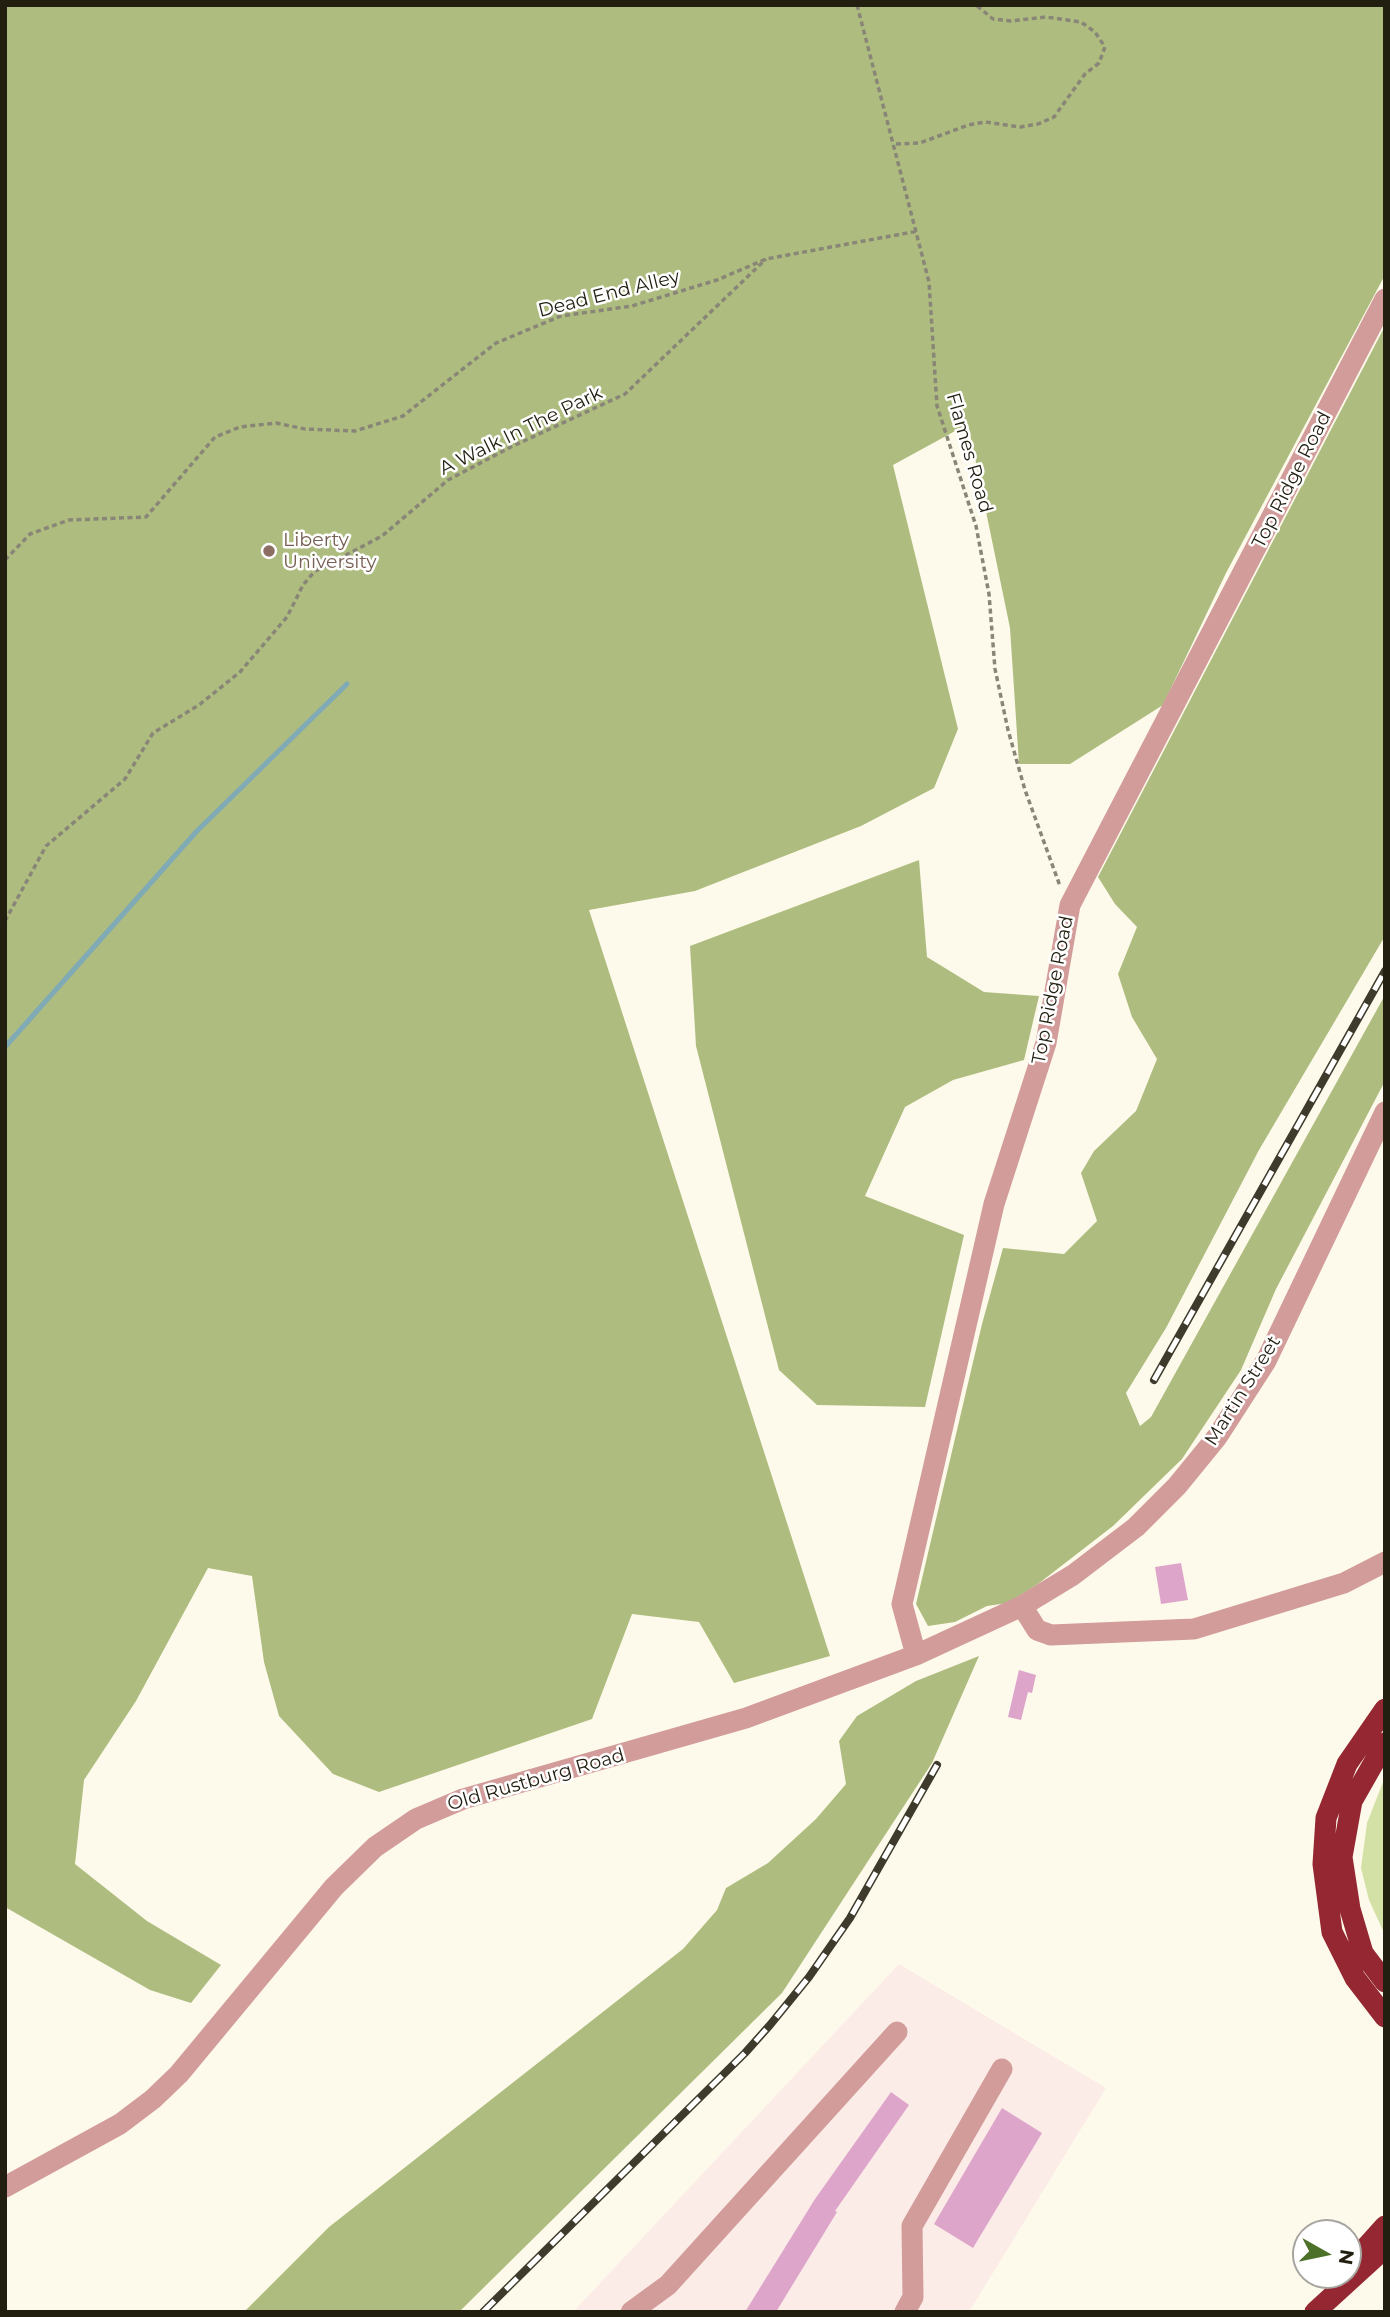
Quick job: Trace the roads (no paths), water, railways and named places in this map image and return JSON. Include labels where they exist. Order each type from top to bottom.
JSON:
[{"type":"highway","points":[[1385,1709],[1377,1715],[1347,1764],[1326,1818],[1323,1864],[1332,1932],[1355,1978],[1385,2017]]},
{"type":"highway","points":[[1385,1743],[1352,1801],[1342,1857],[1350,1909],[1363,1953],[1385,1982]]},
{"type":"highway","points":[[1362,2251],[1385,2226]]},
{"type":"highway","points":[[1314,2312],[1385,2248]]},
{"type":"highway","points":[[1314,2312],[1331,2289]]},
{"type":"street","name":"Top Ridge Road","points":[[916,1655],[902,1604],[994,1204],[1046,1043],[1070,905],[1385,299]]},
{"type":"street","name":"Martin Street","points":[[1022,1606],[1073,1575],[1136,1527],[1177,1486],[1217,1437],[1266,1361],[1385,1112]]},
{"type":"street","points":[[1022,1606],[1037,1630],[1051,1635],[1194,1629],[1344,1583],[1385,1562]]},
{"type":"street","name":"Old Rustburg Road","points":[[5,2187],[120,2124],[153,2099],[179,2074],[334,1887],[374,1847],[416,1819],[463,1799],[746,1718],[916,1655],[1022,1606]]},
{"type":"street","points":[[635,2311],[668,2285],[897,2032]]},
{"type":"street","points":[[905,2312],[913,2297],[912,2226],[1002,2069]]},
{"type":"waterway","points":[[5,1047],[196,832],[347,684]]},
{"type":"railway","points":[[1154,1380],[1385,971]]},
{"type":"railway","points":[[483,2312],[745,2053],[770,2025],[809,1977],[850,1918],[937,1765]]},
{"type":"place","name":"Liberty University","points":[[269,551]]}]
